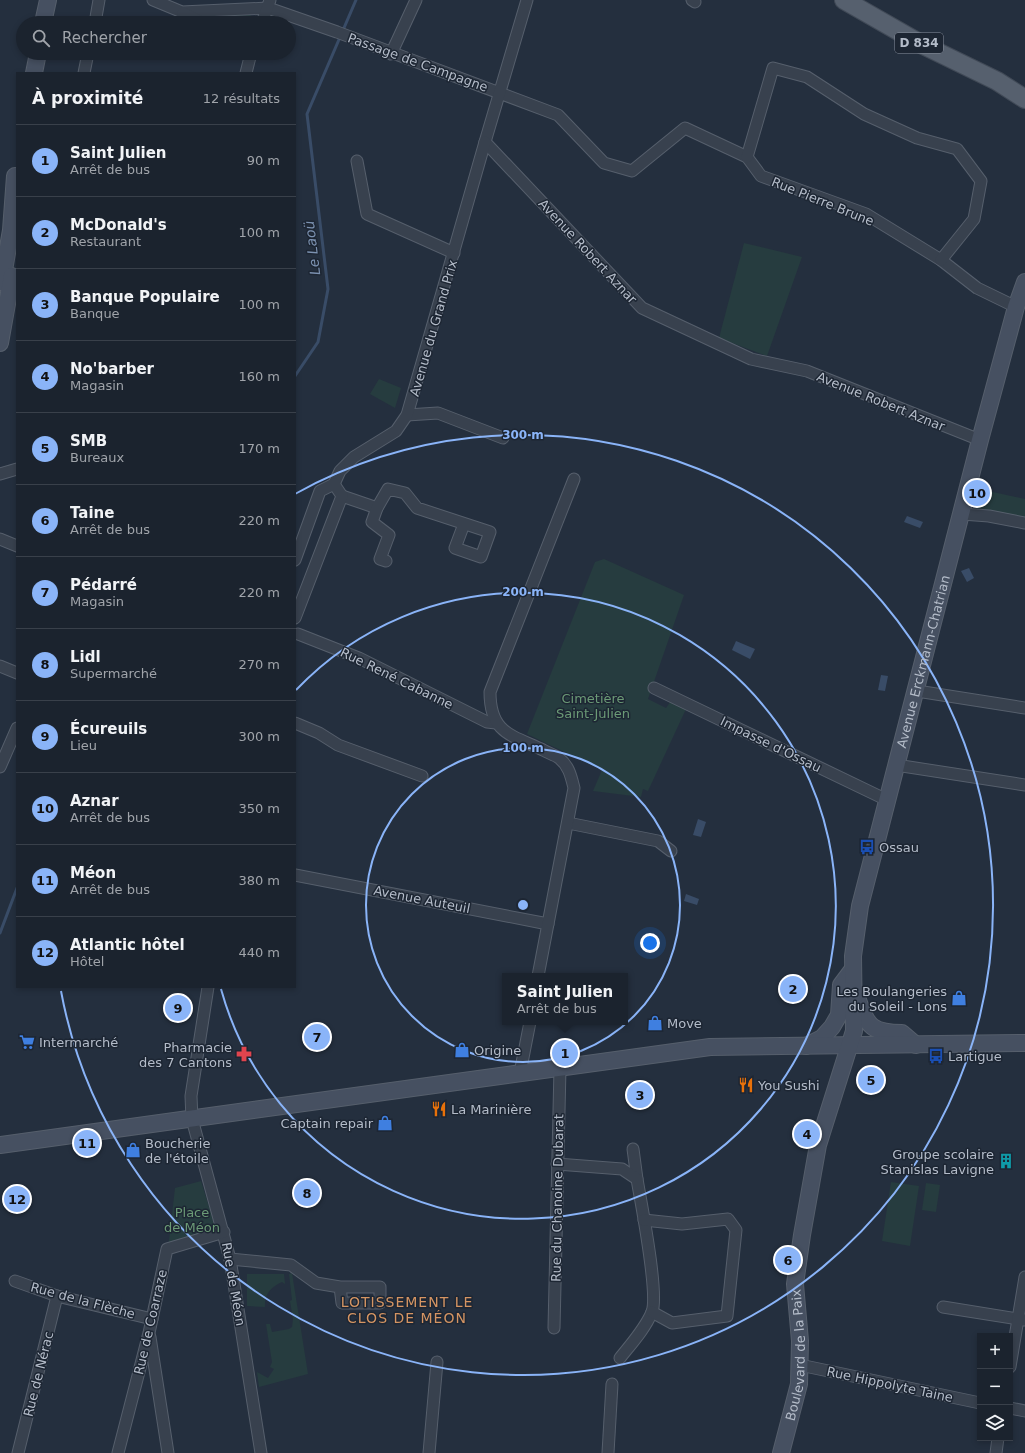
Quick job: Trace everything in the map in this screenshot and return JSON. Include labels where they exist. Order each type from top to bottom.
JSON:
[{"type":"main road","points":[[46,16],[48,0]]},
{"type":"main road","name":"D 834","points":[[844,0],[921,44],[997,81],[1025,99]]},
{"type":"main road","points":[[34,72],[37,60]]},
{"type":"main road","points":[[40,72],[41,60]]},
{"type":"main road","name":"D 834","points":[[997,81],[1025,89]]},
{"type":"main road","points":[[0,254],[16,170]]},
{"type":"main road","points":[[14,286],[2,282],[11,230],[16,170]]},
{"type":"main road","points":[[0,343],[14,286],[16,255]]},
{"type":"main road","name":"Avenue Erckmann-Chatrian","points":[[849,1046],[854,1031],[854,969],[860,906],[896,765],[917,691],[980,440],[1016,307],[1025,282]]},
{"type":"main road","points":[[806,1046],[822,1038],[839,1016],[842,985],[854,969]]},
{"type":"main road","points":[[854,987],[865,1021],[886,1033],[902,1033],[916,1045]]},
{"type":"main road","points":[[0,1145],[710,1047],[1025,1043]]},
{"type":"main road","name":"Boulevard de la Paix","points":[[781,1453],[799,1384],[800,1341],[795,1284],[802,1235],[818,1145],[849,1046]]},
{"type":"street","points":[[96,16],[99,0]]},
{"type":"street","points":[[153,0],[190,16]]},
{"type":"street","points":[[392,54],[416,0]]},
{"type":"street","points":[[485,142],[527,0]]},
{"type":"street","points":[[182,12],[269,4],[265,16]]},
{"type":"street","name":"Passage de Campagne","points":[[269,4],[392,54],[499,92],[558,115],[604,163],[632,171],[685,128],[747,157]]},
{"type":"street","points":[[84,72],[87,60]]},
{"type":"street","points":[[246,72],[249,60]]},
{"type":"street","points":[[747,157],[773,68],[807,77],[864,114],[917,138],[957,149],[981,181],[974,219],[941,260]]},
{"type":"street","name":"Avenue du Grand Prix","points":[[334,484],[340,471],[354,457],[396,431],[407,415],[485,142]]},
{"type":"street","name":"Avenue Robert Aznar","points":[[485,142],[642,308],[751,359],[807,371],[980,440]]},
{"type":"street","name":"Rue Pierre Brune","points":[[747,157],[761,176],[866,214],[941,260],[978,288],[1016,307]]},
{"type":"street","points":[[357,161],[367,214],[454,252]]},
{"type":"street","points":[[407,415],[438,413],[503,438]]},
{"type":"street","points":[[0,474],[16,469]]},
{"type":"street","points":[[539,973],[574,788],[570,772],[559,758],[506,733],[496,723],[490,708],[490,692],[574,479]]},
{"type":"street","points":[[296,557],[320,491],[334,484],[342,496],[377,508]]},
{"type":"street","points":[[386,561],[380,559],[389,535],[372,522],[377,508],[388,489],[404,493],[417,508],[464,524]]},
{"type":"street","points":[[296,615],[342,496]]},
{"type":"street","points":[[962,514],[989,516],[1025,523]]},
{"type":"street","points":[[0,539],[16,546]]},
{"type":"street","points":[[296,621],[298,628],[296,636]]},
{"type":"street","name":"Rue René Cabanne","points":[[296,636],[359,658],[487,722],[496,723]]},
{"type":"street","points":[[0,666],[16,673]]},
{"type":"street","name":"Impasse d'Ossau","points":[[654,688],[887,800]]},
{"type":"street","points":[[917,691],[1025,708]]},
{"type":"street","points":[[296,723],[319,733],[338,745],[422,776]]},
{"type":"street","points":[[0,767],[16,730]]},
{"type":"street","points":[[896,765],[1025,785]]},
{"type":"street","points":[[568,823],[658,841],[671,851]]},
{"type":"street","name":"Avenue Auteuil","points":[[296,875],[548,924]]},
{"type":"street","name":"Rue de Méon","points":[[208,988],[190,1096],[192,1119],[224,1232],[230,1259],[261,1453]]},
{"type":"street","points":[[520,1073],[529,1025]]},
{"type":"street","name":"Rue du Chanoine Dubarat","points":[[554,1328],[560,1068]]},
{"type":"street","points":[[620,1358],[639,1333],[652,1312],[654,1294],[633,1149]]},
{"type":"street","points":[[557,1164],[622,1169],[637,1179]]},
{"type":"street","points":[[644,1220],[682,1224],[728,1219],[736,1230],[726,1316],[672,1323],[652,1312]]},
{"type":"street","name":"Rue de Coarraze","points":[[118,1453],[149,1333],[167,1249],[224,1232]]},
{"type":"street","points":[[230,1259],[291,1265],[316,1283],[340,1287]]},
{"type":"street","points":[[1013,1354],[1021,1320],[1025,1277]]},
{"type":"street","name":"Rue de la Flèche","points":[[15,1281],[58,1296],[152,1319]]},
{"type":"street","name":"Rue de Nérac","points":[[18,1453],[58,1296]]},
{"type":"street","points":[[943,1306],[1021,1320]]},
{"type":"street","points":[[149,1333],[168,1453]]},
{"type":"street","points":[[428,1453],[438,1362]]},
{"type":"street","name":"Rue Hippolyte Taine","points":[[800,1365],[977,1402]]},
{"type":"street","points":[[608,1453],[612,1384]]},
{"type":"street","points":[[1013,1409],[1025,1411]]},
{"type":"street","points":[[996,1453],[998,1441]]},
{"type":"green space","points":[[250,15],[252,16],[216,16]]},
{"type":"green space","points":[[744,243],[802,257],[767,356],[719,338]]},
{"type":"green space","points":[[379,379],[401,388],[395,408],[370,394]]},
{"type":"green space","points":[[979,489],[1025,499],[1025,519],[974,511]]},
{"type":"green space","name":"Cimetière Saint-Julien","points":[[604,559],[684,595],[648,699],[666,708],[671,701],[686,709],[648,791],[643,789],[641,797],[593,791],[602,770],[527,734],[595,562]]},
{"type":"green space","name":"Place de Méon","points":[[201,1181],[217,1233],[168,1249],[175,1188]]},
{"type":"green space","points":[[891,1182],[919,1186],[910,1246],[882,1241]]},
{"type":"green space","points":[[926,1183],[940,1185],[936,1212],[922,1210]]},
{"type":"green space","points":[[292,1273],[308,1374],[259,1387],[257,1372],[268,1378],[274,1369],[270,1367],[272,1362],[266,1324],[270,1324],[272,1332],[289,1329],[292,1327],[293,1319],[290,1301],[292,1300],[289,1274]]},
{"type":"green space","points":[[247,1274],[284,1274],[285,1284],[282,1282],[269,1292],[266,1298],[265,1307],[247,1306]]},
{"type":"water","points":[[907,516],[923,522],[920,528],[904,522]]},
{"type":"water","points":[[969,568],[974,578],[967,582],[961,571]]},
{"type":"water","points":[[736,641],[755,649],[750,659],[732,650]]},
{"type":"water","points":[[881,675],[888,676],[885,691],[878,690]]},
{"type":"water","points":[[698,819],[706,822],[701,837],[693,835]]},
{"type":"water","points":[[686,894],[699,899],[697,905],[684,901]]},
{"type":"waterway","name":"Le Laoü","points":[[296,375],[318,342],[328,289],[307,114],[356,0]]},
{"type":"waterway","name":"Le Laoü","points":[[0,933],[16,891]]},
{"type":"place","name":"Aznar","points":[[977,493]]},
{"type":"place","name":"Ossau","points":[[867,847]]},
{"type":"place","name":"McDonald's","points":[[793,989]]},
{"type":"place","name":"Les Boulangeries du Soleil - Lons","points":[[959,998]]},
{"type":"place","name":"Écureuils","points":[[178,1008]]},
{"type":"place","name":"Move","points":[[655,1023]]},
{"type":"place","name":"Pédarré","points":[[317,1037]]},
{"type":"place","name":"Intermarché","points":[[27,1042]]},
{"type":"place","name":"Origine","points":[[462,1050]]},
{"type":"place","name":"Saint Julien","points":[[565,1053]]},
{"type":"place","name":"Pharmacie des 7 Cantons","points":[[244,1054]]},
{"type":"place","name":"Lartigue","points":[[936,1056]]},
{"type":"place","name":"SMB","points":[[871,1080]]},
{"type":"place","name":"You Sushi","points":[[746,1085]]},
{"type":"place","name":"Banque Populaire","points":[[640,1095]]},
{"type":"place","name":"La Marinière","points":[[439,1109]]},
{"type":"place","name":"Captain repair","points":[[385,1123]]},
{"type":"place","name":"No'barber","points":[[807,1134]]},
{"type":"place","name":"Méon","points":[[87,1143]]},
{"type":"place","name":"Boucherie de l'étoile","points":[[133,1150]]},
{"type":"place","name":"Groupe scolaire Stanislas Lavigne","points":[[1006,1161]]},
{"type":"place","name":"Lidl","points":[[307,1193]]},
{"type":"place","name":"Atlantic hôtel","points":[[17,1199]]},
{"type":"place","name":"Taine","points":[[788,1260]]},
{"type":"district","name":"LOTISSEMENT LE CLOS DE MÉON","points":[[407,1310]]}]
